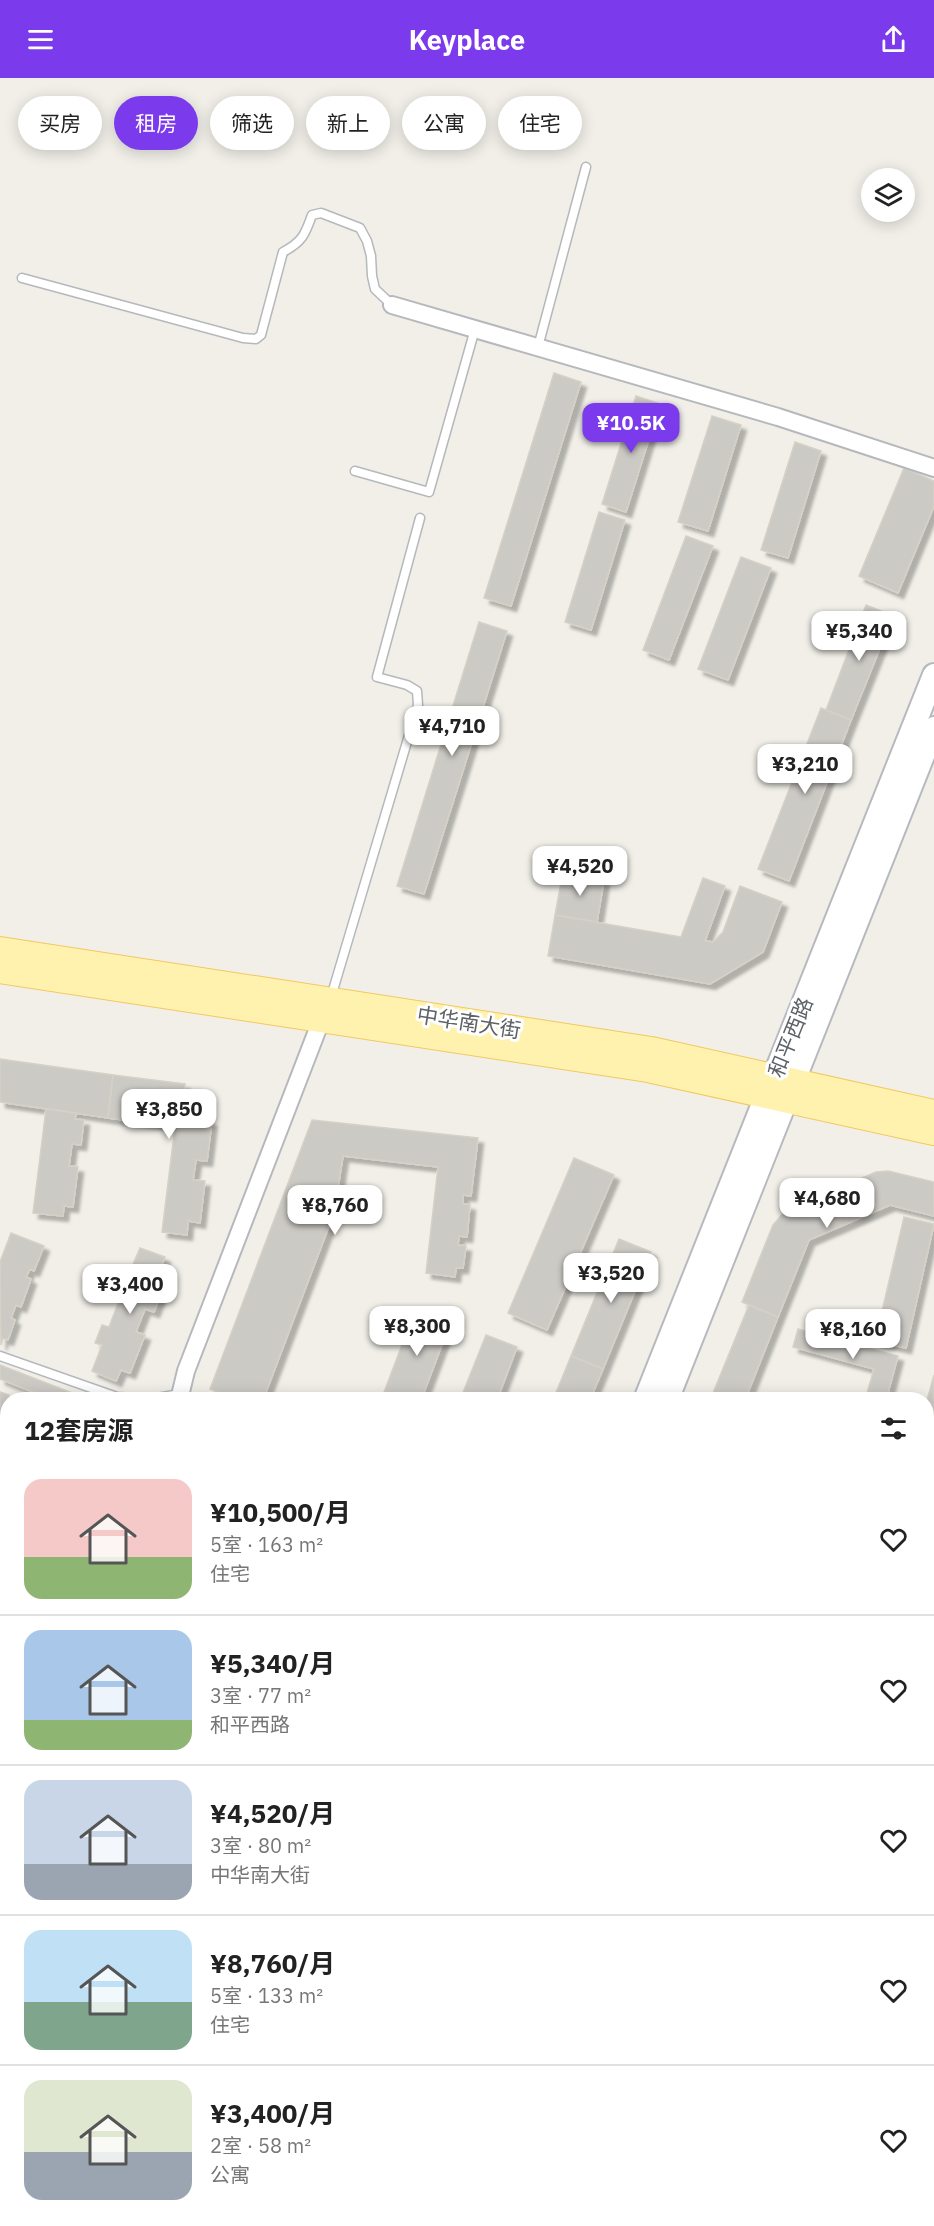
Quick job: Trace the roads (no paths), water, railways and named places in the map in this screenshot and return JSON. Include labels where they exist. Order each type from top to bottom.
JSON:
[{"type":"main road","name":"和平西路","points":[[670,1392],[934,675]]},
{"type":"main road","name":"和平西路","points":[[648,1392],[934,728]]},
{"type":"main road","name":"中华南大街","points":[[0,950],[326,1009]]},
{"type":"main road","name":"中华南大街","points":[[0,970],[651,1050],[934,1132]]},
{"type":"main road","name":"中华南大街","points":[[780,1088],[934,1113]]},
{"type":"street","points":[[392,305],[778,417],[934,468]]},
{"type":"street","points":[[180,1392],[186,1371],[326,1009]]},
{"type":"lane","points":[[538,347],[586,167]]},
{"type":"lane","points":[[21,278],[243,339],[256,339],[261,335],[283,252],[297,245],[305,234],[312,216],[321,213],[360,228],[368,241],[375,289],[392,305]]},
{"type":"lane","points":[[354,471],[429,492],[475,329]]},
{"type":"lane","points":[[326,1009],[418,705],[417,691],[377,677],[420,518]]},
{"type":"lane","points":[[0,1356],[103,1392]]}]
